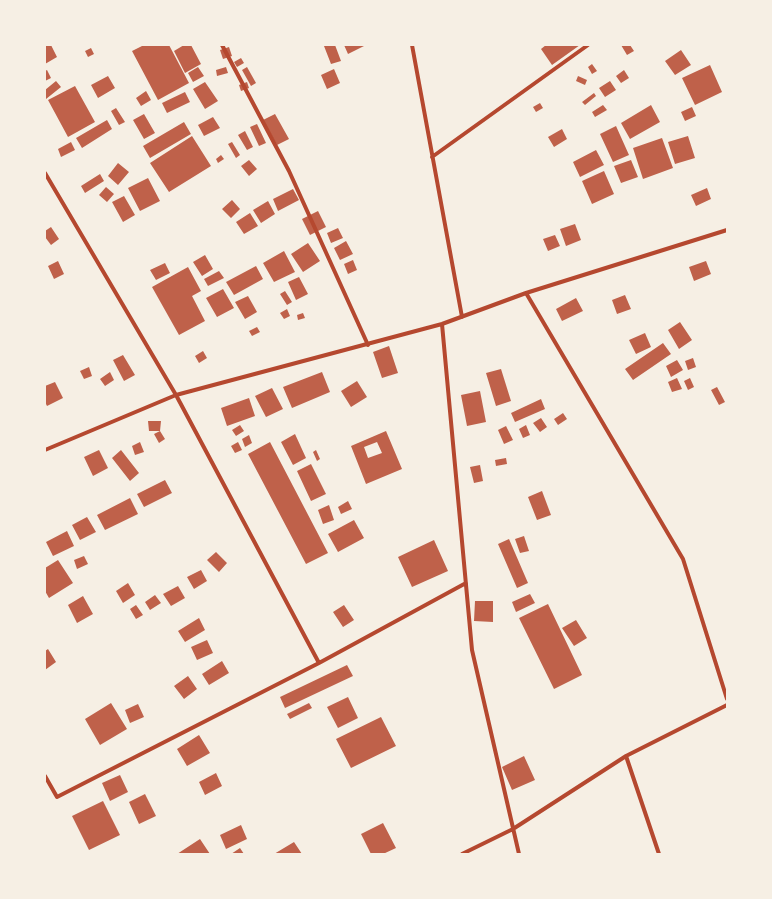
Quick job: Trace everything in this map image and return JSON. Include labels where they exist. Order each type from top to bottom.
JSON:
[{"type":"street","points":[[222,45],[289,171],[368,345]]},
{"type":"street","points":[[412,45],[462,317]]},
{"type":"street","points":[[432,157],[588,45]]},
{"type":"street","points":[[45,174],[176,395],[319,663]]},
{"type":"street","points":[[45,450],[176,395],[368,345],[442,324],[526,293],[727,230]]},
{"type":"street","points":[[526,293],[683,559],[727,699]]},
{"type":"street","points":[[442,324],[472,650],[519,854]]},
{"type":"street","points":[[45,776],[57,797],[319,663],[466,583]]},
{"type":"street","points":[[462,854],[513,829],[626,756],[727,705]]},
{"type":"street","points":[[626,756],[659,854]]},
{"type":"building","points":[[45,45],[51,45],[57,57],[45,64]]},
{"type":"building","points":[[144,45],[169,45],[189,83],[158,100],[132,51]]},
{"type":"building","points":[[184,45],[191,45],[201,64],[185,73],[174,51]]},
{"type":"building","points":[[335,45],[341,61],[331,64],[324,46]]},
{"type":"building","points":[[344,45],[366,45],[348,54]]},
{"type":"building","points":[[546,45],[580,45],[552,65],[541,49]]},
{"type":"building","points":[[621,45],[630,45],[634,51],[627,55]]},
{"type":"building","points":[[229,47],[232,56],[223,59],[220,50]]},
{"type":"building","points":[[91,48],[94,54],[88,57],[85,51]]},
{"type":"building","points":[[681,50],[691,65],[675,75],[665,61]]},
{"type":"building","points":[[241,58],[244,63],[237,67],[234,62]]},
{"type":"building","points":[[592,64],[597,71],[592,74],[588,67]]},
{"type":"building","points":[[710,65],[722,92],[695,105],[682,78]]},
{"type":"building","points":[[198,67],[204,76],[193,82],[188,73]]},
{"type":"building","points":[[226,67],[228,73],[217,76],[216,70]]},
{"type":"building","points":[[247,67],[256,83],[251,86],[242,70]]},
{"type":"building","points":[[334,69],[340,83],[327,89],[321,75]]},
{"type":"building","points":[[47,70],[51,78],[45,81],[45,71]]},
{"type":"building","points":[[624,70],[629,78],[621,83],[616,76]]},
{"type":"building","points":[[108,76],[115,88],[98,98],[91,85]]},
{"type":"building","points":[[578,76],[587,80],[585,85],[576,81]]},
{"type":"building","points":[[56,81],[61,87],[46,99],[45,90]]},
{"type":"building","points":[[610,81],[616,90],[605,97],[599,88]]},
{"type":"building","points":[[205,82],[218,101],[205,109],[193,89]]},
{"type":"building","points":[[247,82],[249,88],[241,91],[239,85]]},
{"type":"building","points":[[75,86],[95,122],[68,137],[48,100]]},
{"type":"building","points":[[146,91],[151,100],[141,106],[136,98]]},
{"type":"building","points":[[185,92],[190,102],[167,113],[162,103]]},
{"type":"building","points":[[594,93],[596,96],[585,105],[582,102]]},
{"type":"building","points":[[540,103],[543,108],[536,112],[533,107]]},
{"type":"building","points":[[603,105],[607,110],[595,117],[592,112]]},
{"type":"building","points":[[651,105],[660,122],[630,139],[621,123]]},
{"type":"building","points":[[692,107],[696,116],[685,121],[681,112]]},
{"type":"building","points":[[116,108],[125,122],[119,125],[111,111]]},
{"type":"building","points":[[144,114],[155,133],[144,139],[133,120]]},
{"type":"building","points":[[275,114],[289,139],[277,145],[263,120]]},
{"type":"building","points":[[213,117],[220,128],[204,136],[198,125]]},
{"type":"building","points":[[107,120],[112,129],[82,148],[76,138]]},
{"type":"building","points":[[184,122],[191,134],[150,158],[143,146]]},
{"type":"building","points":[[257,124],[266,143],[259,146],[250,127]]},
{"type":"building","points":[[616,126],[629,155],[613,162],[600,134]]},
{"type":"building","points":[[562,129],[567,139],[554,147],[548,137]]},
{"type":"building","points":[[245,131],[253,147],[247,150],[238,135]]},
{"type":"building","points":[[192,136],[211,166],[169,192],[150,163]]},
{"type":"building","points":[[688,136],[695,158],[675,164],[668,142]]},
{"type":"building","points":[[662,138],[673,168],[643,179],[633,148]]},
{"type":"building","points":[[71,142],[75,150],[61,157],[58,149]]},
{"type":"building","points":[[232,142],[240,155],[236,158],[228,144]]},
{"type":"building","points":[[596,150],[604,165],[580,177],[573,162]]},
{"type":"building","points":[[221,155],[224,159],[218,163],[216,159]]},
{"type":"building","points":[[249,160],[257,169],[249,176],[241,166]]},
{"type":"building","points":[[631,160],[638,177],[621,183],[614,166]]},
{"type":"building","points":[[118,163],[129,172],[118,185],[108,176]]},
{"type":"building","points":[[604,171],[614,194],[592,204],[582,181]]},
{"type":"building","points":[[100,174],[104,181],[85,193],[81,186]]},
{"type":"building","points":[[148,178],[160,201],[140,211],[128,188]]},
{"type":"building","points":[[106,187],[114,194],[107,202],[99,195]]},
{"type":"building","points":[[707,188],[711,199],[696,206],[691,195]]},
{"type":"building","points":[[293,189],[299,200],[278,211],[273,199]]},
{"type":"building","points":[[124,196],[135,215],[123,222],[112,202]]},
{"type":"building","points":[[232,200],[240,209],[231,218],[222,209]]},
{"type":"building","points":[[268,201],[275,214],[261,223],[253,210]]},
{"type":"building","points":[[318,211],[326,227],[310,235],[302,219]]},
{"type":"building","points":[[250,213],[258,226],[244,234],[236,222]]},
{"type":"building","points":[[575,224],[581,240],[566,246],[560,229]]},
{"type":"building","points":[[51,227],[59,239],[51,245],[45,237],[45,231]]},
{"type":"building","points":[[338,228],[343,238],[331,243],[327,233]]},
{"type":"building","points":[[555,235],[560,246],[548,251],[543,239]]},
{"type":"building","points":[[346,241],[353,254],[340,260],[334,248]]},
{"type":"building","points":[[308,243],[320,261],[303,272],[291,254]]},
{"type":"building","points":[[284,251],[295,272],[274,282],[263,263]]},
{"type":"building","points":[[205,255],[213,269],[202,276],[193,262]]},
{"type":"building","points":[[353,260],[357,270],[348,274],[344,264]]},
{"type":"building","points":[[58,261],[64,274],[54,279],[48,266]]},
{"type":"building","points":[[706,261],[711,274],[694,281],[689,267]]},
{"type":"building","points":[[165,263],[170,273],[156,280],[150,270]]},
{"type":"building","points":[[256,266],[263,279],[234,295],[226,282]]},
{"type":"building","points":[[188,267],[201,291],[192,296],[205,321],[179,335],[152,287]]},
{"type":"building","points":[[219,271],[224,278],[208,286],[204,279]]},
{"type":"building","points":[[299,277],[308,294],[296,300],[288,282]]},
{"type":"building","points":[[223,289],[234,308],[217,317],[206,298]]},
{"type":"building","points":[[285,291],[292,302],[287,305],[280,294]]},
{"type":"building","points":[[625,295],[631,309],[617,314],[612,300]]},
{"type":"building","points":[[248,296],[257,312],[245,319],[235,302]]},
{"type":"building","points":[[576,298],[583,311],[562,321],[556,309]]},
{"type":"building","points":[[287,309],[290,316],[284,319],[280,313]]},
{"type":"building","points":[[303,313],[305,318],[298,320],[297,315]]},
{"type":"building","points":[[680,322],[692,340],[679,349],[668,330]]},
{"type":"building","points":[[257,327],[260,332],[252,336],[249,331]]},
{"type":"building","points":[[645,333],[651,347],[636,354],[629,340]]},
{"type":"building","points":[[663,343],[671,354],[633,380],[625,369]]},
{"type":"building","points":[[389,346],[398,373],[382,378],[373,352]]},
{"type":"building","points":[[203,351],[207,358],[199,363],[195,356]]},
{"type":"building","points":[[123,355],[135,375],[124,381],[113,360]]},
{"type":"building","points":[[693,358],[696,367],[688,370],[685,361]]},
{"type":"building","points":[[677,360],[683,370],[671,377],[666,366]]},
{"type":"building","points":[[89,367],[92,376],[84,379],[80,371]]},
{"type":"building","points":[[501,369],[511,401],[496,406],[486,373]]},
{"type":"building","points":[[110,372],[114,380],[105,386],[100,379]]},
{"type":"building","points":[[322,372],[330,392],[292,408],[283,387]]},
{"type":"building","points":[[677,378],[682,389],[672,392],[668,382]]},
{"type":"building","points":[[690,378],[694,387],[688,390],[684,381]]},
{"type":"building","points":[[357,381],[367,397],[351,407],[341,391]]},
{"type":"building","points":[[55,382],[63,398],[47,406],[45,402],[45,386]]},
{"type":"building","points":[[717,387],[725,402],[719,405],[711,390]]},
{"type":"building","points":[[272,388],[283,409],[266,417],[255,396]]},
{"type":"building","points":[[480,391],[486,422],[467,426],[461,395]]},
{"type":"building","points":[[249,398],[255,416],[227,426],[221,408]]},
{"type":"building","points":[[541,399],[545,409],[515,422],[511,413]]},
{"type":"building","points":[[563,413],[567,419],[558,425],[554,419]]},
{"type":"building","points":[[541,418],[547,427],[540,432],[533,423]]},
{"type":"building","points":[[148,421],[161,421],[160,431],[149,431]]},
{"type":"building","points":[[240,425],[244,431],[236,436],[232,430]]},
{"type":"building","points":[[526,425],[530,435],[523,438],[519,429]]},
{"type":"building","points":[[506,426],[513,440],[504,444],[498,430]]},
{"type":"building","points":[[160,431],[165,439],[159,443],[154,434]]},
{"type":"building","points":[[386,431],[402,469],[366,484],[351,446]],"holes":[[[377,442],[382,453],[368,458],[364,447]]]},
{"type":"building","points":[[295,434],[306,458],[293,465],[281,442]]},
{"type":"building","points":[[249,435],[252,443],[245,447],[242,439]]},
{"type":"building","points":[[140,442],[144,452],[135,455],[132,446]]},
{"type":"building","points":[[238,442],[242,450],[235,453],[231,446]]},
{"type":"building","points":[[270,442],[328,553],[306,564],[248,454]]},
{"type":"building","points":[[99,450],[108,468],[93,476],[84,457]]},
{"type":"building","points":[[121,450],[139,473],[130,481],[112,458]]},
{"type":"building","points":[[316,450],[320,459],[317,461],[313,452]]},
{"type":"building","points":[[506,458],[507,464],[496,466],[495,460]]},
{"type":"building","points":[[311,464],[326,494],[311,501],[297,471]]},
{"type":"building","points":[[480,465],[483,481],[474,483],[470,467]]},
{"type":"building","points":[[165,480],[172,493],[144,507],[137,494]]},
{"type":"building","points":[[542,491],[551,515],[537,520],[528,497]]},
{"type":"building","points":[[130,498],[138,514],[105,530],[97,515]]},
{"type":"building","points":[[348,501],[352,509],[341,514],[338,507]]},
{"type":"building","points":[[329,505],[334,520],[323,524],[318,510]]},
{"type":"building","points":[[87,517],[96,532],[80,540],[72,525]]},
{"type":"building","points":[[354,520],[364,538],[338,552],[328,534]]},
{"type":"building","points":[[67,531],[74,546],[53,556],[46,542]]},
{"type":"building","points":[[524,536],[529,551],[520,553],[515,539]]},
{"type":"building","points":[[509,539],[528,583],[517,588],[498,544]]},
{"type":"building","points":[[434,540],[448,571],[412,587],[398,557]]},
{"type":"building","points":[[216,552],[227,563],[219,572],[207,560]]},
{"type":"building","points":[[84,556],[88,564],[77,569],[74,560]]},
{"type":"building","points":[[58,560],[73,583],[49,598],[45,591],[45,568]]},
{"type":"building","points":[[201,570],[207,581],[194,589],[187,577]]},
{"type":"building","points":[[128,583],[135,595],[123,603],[116,591]]},
{"type":"building","points":[[178,586],[185,598],[171,606],[163,594]]},
{"type":"building","points":[[530,594],[535,603],[516,612],[512,602]]},
{"type":"building","points":[[155,595],[161,603],[150,610],[145,602]]},
{"type":"building","points":[[83,596],[93,614],[77,623],[68,605]]},
{"type":"building","points":[[475,601],[493,601],[493,622],[474,621]]},
{"type":"building","points":[[548,604],[582,675],[554,689],[519,618]]},
{"type":"building","points":[[136,605],[143,615],[136,619],[130,609]]},
{"type":"building","points":[[344,605],[354,620],[343,627],[333,612]]},
{"type":"building","points":[[199,618],[205,630],[185,642],[178,631]]},
{"type":"building","points":[[576,620],[587,638],[574,646],[562,628]]},
{"type":"building","points":[[207,640],[213,653],[197,660],[191,647]]},
{"type":"building","points":[[48,649],[56,662],[45,670],[45,651]]},
{"type":"building","points":[[222,661],[229,673],[209,685],[202,674]]},
{"type":"building","points":[[347,665],[353,676],[285,708],[280,697]]},
{"type":"building","points":[[188,676],[197,689],[184,699],[174,686]]},
{"type":"building","points":[[348,697],[358,718],[338,728],[327,707]]},
{"type":"building","points":[[111,703],[127,729],[100,745],[85,719]]},
{"type":"building","points":[[309,703],[312,708],[290,719],[287,714]]},
{"type":"building","points":[[138,704],[144,717],[130,723],[125,710]]},
{"type":"building","points":[[381,717],[396,746],[351,768],[336,739]]},
{"type":"building","points":[[199,735],[210,753],[187,766],[177,749]]},
{"type":"building","points":[[524,756],[535,780],[512,790],[502,767]]},
{"type":"building","points":[[216,773],[222,786],[205,795],[199,782]]},
{"type":"building","points":[[120,775],[128,792],[110,801],[102,783]]},
{"type":"building","points":[[145,794],[156,816],[139,824],[129,802]]},
{"type":"building","points":[[103,801],[120,835],[89,850],[72,816]]},
{"type":"building","points":[[383,823],[396,848],[383,854],[371,854],[361,834]]},
{"type":"building","points":[[241,825],[247,839],[226,849],[220,835]]},
{"type":"building","points":[[200,839],[210,854],[177,854]]},
{"type":"building","points":[[294,842],[302,854],[274,854]]},
{"type":"building","points":[[240,848],[244,854],[231,854]]}]
